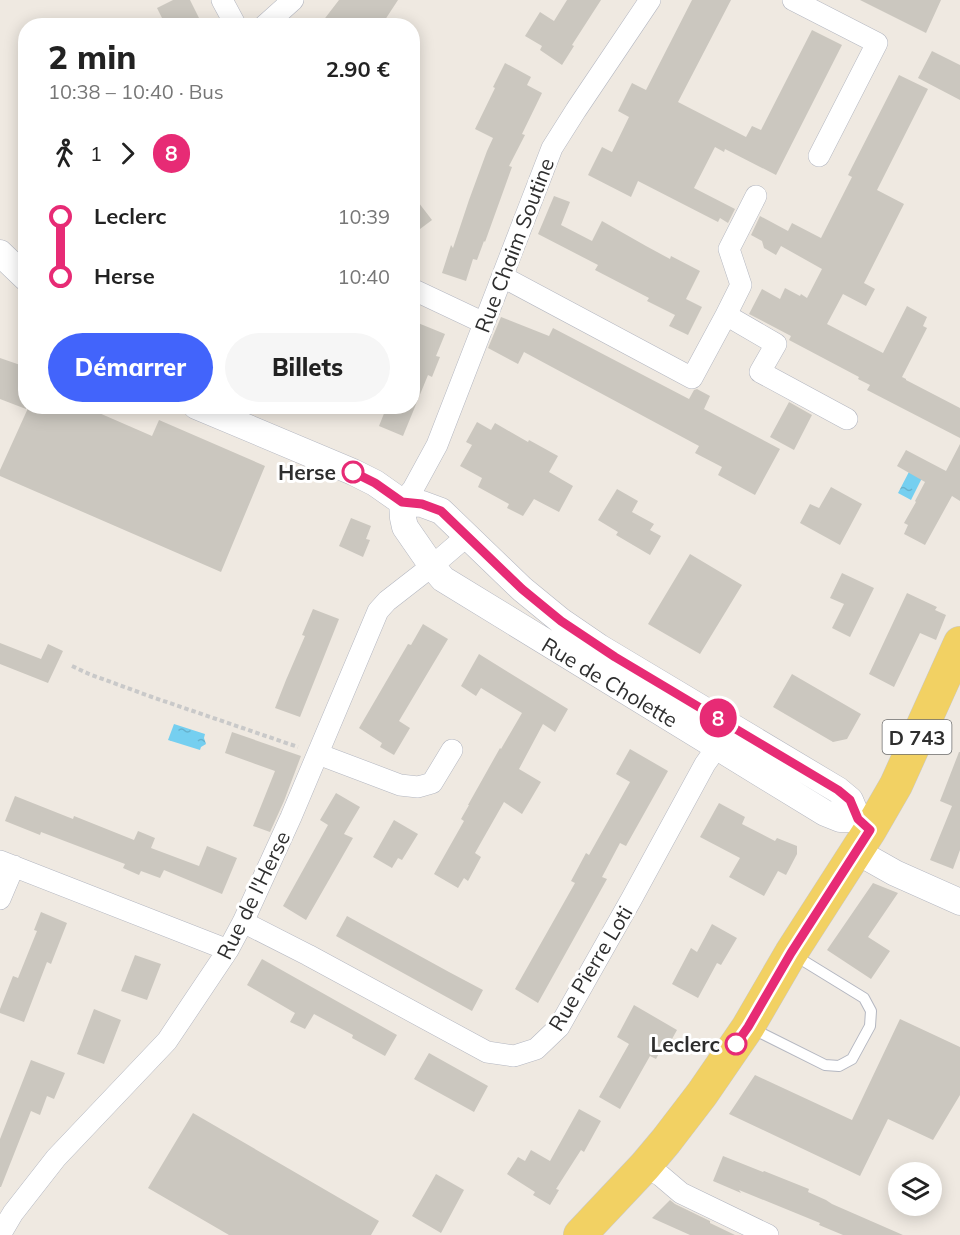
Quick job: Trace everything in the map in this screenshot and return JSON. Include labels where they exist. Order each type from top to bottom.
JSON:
[{"type":"main road","name":"D 743","points":[[580,1235],[645,1166],[702,1094],[748,1027],[861,833],[896,785],[960,643]]},
{"type":"street","points":[[222,0],[232,18]]},
{"type":"street","points":[[273,18],[293,0]]},
{"type":"street","name":"Rue Chaim Soutine","points":[[402,502],[413,489],[437,446],[552,148],[650,0]]},
{"type":"street","points":[[793,0],[877,43],[819,156]]},
{"type":"street","points":[[503,277],[692,378],[741,285],[729,249],[756,196]]},
{"type":"street","points":[[0,253],[18,270]]},
{"type":"street","points":[[420,293],[484,323]]},
{"type":"street","points":[[726,315],[777,344],[760,372],[847,419]]},
{"type":"street","name":"Rue de Cholette","points":[[215,414],[353,472],[375,483],[402,502],[422,504],[441,511],[522,589],[561,621],[599,647],[838,790],[850,800],[861,833]]},
{"type":"street","name":"Rue de Cholette","points":[[402,502],[405,527],[443,579],[861,833]]},
{"type":"street","name":"Rue de l'Herse","points":[[0,1235],[6,1210],[167,1041],[228,950],[243,922],[318,754],[378,611],[387,601],[467,536]]},
{"type":"street","name":"Rue Pierre Loti","points":[[243,922],[487,1052],[514,1056],[536,1049],[560,1027],[729,724]]},
{"type":"street","points":[[318,754],[400,785],[418,787],[432,783],[452,750]]},
{"type":"street","points":[[861,833],[895,873],[960,902]]},
{"type":"street","points":[[0,899],[7,864],[228,950]]},
{"type":"street","points":[[645,1166],[681,1193],[768,1235]]},
{"type":"lane","points":[[748,1027],[825,1065],[839,1066],[852,1059],[870,1026],[871,1011],[864,998],[791,953]]},
{"type":"path","points":[[72,666],[152,697],[318,754]]},
{"type":"water","points":[[912,466],[926,479],[921,480],[911,500],[898,493]]},
{"type":"water","points":[[174,724],[205,734],[206,744],[200,750],[168,740]]},
{"type":"building","points":[[173,0],[190,0],[199,18],[162,18],[157,8]]},
{"type":"building","points":[[339,0],[398,0],[386,18],[325,18]]},
{"type":"building","points":[[567,0],[601,0],[562,65],[540,50],[542,46],[525,36],[540,12],[554,21]]},
{"type":"building","points":[[692,0],[731,0],[678,102],[746,137],[752,126],[761,130],[812,30],[842,45],[776,175],[725,149],[724,152],[715,147],[694,188],[735,209],[728,223],[720,218],[718,222],[638,181],[631,197],[588,175],[602,147],[612,152],[629,117],[618,111],[632,83],[646,90]]},
{"type":"building","points":[[860,0],[941,0],[926,33]]},
{"type":"building","points":[[932,51],[960,65],[960,100],[918,78]]},
{"type":"building","points":[[505,63],[531,77],[527,85],[542,93],[522,134],[525,135],[509,166],[512,167],[485,242],[477,260],[473,259],[466,281],[442,273],[493,138],[475,129]]},
{"type":"building","points":[[899,75],[928,89],[877,190],[904,204],[864,283],[875,289],[866,306],[843,294],[827,324],[883,353],[907,306],[927,317],[923,326],[927,328],[902,377],[960,408],[960,438],[867,390],[870,385],[858,379],[859,377],[789,340],[791,336],[749,314],[762,289],[780,299],[785,288],[807,298],[822,269],[781,246],[776,255],[764,248],[762,241],[751,235],[760,216],[788,231],[792,223],[821,238],[852,177],[848,175]]},
{"type":"building","points":[[554,196],[570,202],[561,225],[592,241],[602,221],[670,259],[671,256],[700,271],[686,299],[702,307],[688,335],[669,326],[675,315],[647,301],[649,298],[595,270],[598,265],[538,234]]},
{"type":"building","points":[[420,204],[432,220],[420,229]]},
{"type":"building","points":[[501,317],[549,336],[553,328],[689,399],[697,389],[710,396],[704,409],[780,449],[755,495],[718,475],[722,467],[695,453],[699,446],[524,352],[518,364],[488,348]]},
{"type":"building","points":[[420,324],[445,334],[436,356],[440,357],[432,377],[428,375],[420,395]]},
{"type":"building","points":[[0,358],[18,364],[18,406],[0,399]]},
{"type":"building","points":[[789,402],[812,415],[794,450],[770,437]]},
{"type":"building","points":[[25,414],[101,414],[152,436],[159,420],[265,466],[221,572],[0,476],[0,470]]},
{"type":"building","points":[[384,414],[412,414],[403,436],[379,426]]},
{"type":"building","points":[[477,422],[491,430],[495,423],[558,456],[549,472],[573,486],[559,512],[534,499],[523,516],[507,508],[509,504],[478,487],[482,478],[460,466],[472,445],[466,442]]},
{"type":"building","points":[[960,444],[960,501],[952,496],[925,545],[904,534],[908,525],[904,523],[925,482],[897,466],[906,450],[946,471]]},
{"type":"building","points":[[831,487],[862,504],[840,545],[800,523],[810,504],[819,508]]},
{"type":"building","points":[[617,489],[638,501],[632,512],[654,524],[650,530],[661,536],[650,555],[616,535],[618,532],[598,520]]},
{"type":"building","points":[[351,518],[371,526],[366,539],[370,540],[363,557],[339,546]]},
{"type":"building","points":[[690,554],[742,585],[700,654],[648,624]]},
{"type":"building","points":[[842,573],[874,588],[850,637],[832,628],[844,604],[830,598]]},
{"type":"building","points":[[907,593],[937,607],[935,610],[946,615],[936,640],[920,633],[894,687],[869,674]]},
{"type":"building","points":[[313,609],[339,619],[300,717],[275,708],[305,636],[302,635]]},
{"type":"building","points":[[423,624],[448,639],[399,721],[410,728],[394,755],[380,747],[382,743],[359,728],[408,644],[411,645]]},
{"type":"building","points":[[0,643],[41,659],[48,644],[63,651],[48,683],[0,664]]},
{"type":"building","points":[[479,654],[568,709],[555,732],[543,724],[519,769],[541,782],[522,814],[504,802],[475,853],[481,857],[468,881],[464,878],[458,888],[434,874],[464,821],[461,819],[468,805],[522,713],[481,688],[476,696],[461,686]]},
{"type":"building","points":[[792,674],[861,714],[847,739],[833,742],[773,707]]},
{"type":"building","points":[[232,732],[301,756],[270,832],[253,826],[275,771],[225,753]]},
{"type":"building","points":[[630,749],[668,771],[626,846],[620,843],[602,877],[607,879],[538,1003],[515,989],[575,883],[571,881],[586,853],[589,855],[630,782],[616,774]]},
{"type":"building","points":[[959,752],[960,850],[953,869],[930,860],[952,806],[940,801]]},
{"type":"building","points":[[336,793],[360,807],[344,834],[353,838],[306,920],[283,906],[328,825],[320,820]]},
{"type":"building","points":[[15,796],[134,840],[138,831],[155,838],[151,848],[199,866],[207,846],[237,858],[222,894],[164,870],[160,878],[141,871],[139,875],[123,868],[125,864],[5,821]]},
{"type":"building","points":[[719,803],[745,817],[742,824],[775,841],[777,838],[797,846],[797,854],[786,875],[778,871],[764,896],[729,877],[740,858],[700,837]]},
{"type":"building","points":[[394,820],[418,834],[402,860],[398,858],[392,868],[373,857]]},
{"type":"building","points":[[873,883],[898,893],[868,937],[890,951],[871,979],[827,950]]},
{"type":"building","points":[[41,912],[67,923],[51,964],[47,962],[24,1022],[0,1013],[0,1009],[13,976],[18,978],[37,931],[34,930]]},
{"type":"building","points":[[347,916],[483,990],[472,1011],[336,936]]},
{"type":"building","points":[[712,924],[737,938],[721,965],[717,963],[698,998],[672,984],[691,948],[697,952]]},
{"type":"building","points":[[135,955],[161,964],[147,1000],[121,991]]},
{"type":"building","points":[[262,959],[397,1035],[385,1056],[314,1014],[305,1029],[290,1022],[295,1013],[247,985]]},
{"type":"building","points":[[634,1005],[677,1030],[667,1048],[663,1046],[656,1059],[650,1056],[620,1109],[599,1097],[629,1044],[617,1037]]},
{"type":"building","points":[[94,1009],[121,1020],[104,1064],[77,1054]]},
{"type":"building","points":[[900,1019],[960,1047],[960,1095],[933,1140],[888,1119],[860,1176],[729,1114],[755,1075],[852,1120]]},
{"type":"building","points":[[429,1053],[488,1086],[474,1112],[414,1079]]},
{"type":"building","points":[[31,1060],[65,1073],[54,1099],[47,1096],[40,1115],[31,1111],[0,1187],[0,1139]]},
{"type":"building","points":[[579,1109],[601,1121],[584,1152],[581,1150],[556,1189],[559,1190],[550,1205],[533,1195],[535,1192],[507,1174],[518,1157],[525,1161],[531,1150],[550,1161]]},
{"type":"building","points":[[193,1113],[379,1221],[371,1235],[229,1235],[148,1188]]},
{"type":"building","points":[[723,1156],[809,1189],[808,1192],[832,1204],[903,1235],[843,1235],[819,1225],[820,1223],[713,1181]]},
{"type":"building","points":[[436,1174],[464,1190],[441,1233],[412,1216]]},
{"type":"building","points":[[670,1200],[735,1235],[690,1235],[652,1218]]},
{"type":"bus line","name":"8","points":[[353,472],[375,483],[402,502],[422,504],[441,511],[522,589],[561,621],[599,647],[838,790],[850,800],[858,819],[870,830],[736,1044]]},
{"type":"place","name":"Herse","points":[[353,472]]},
{"type":"place","name":"Leclerc","points":[[736,1044]]}]
